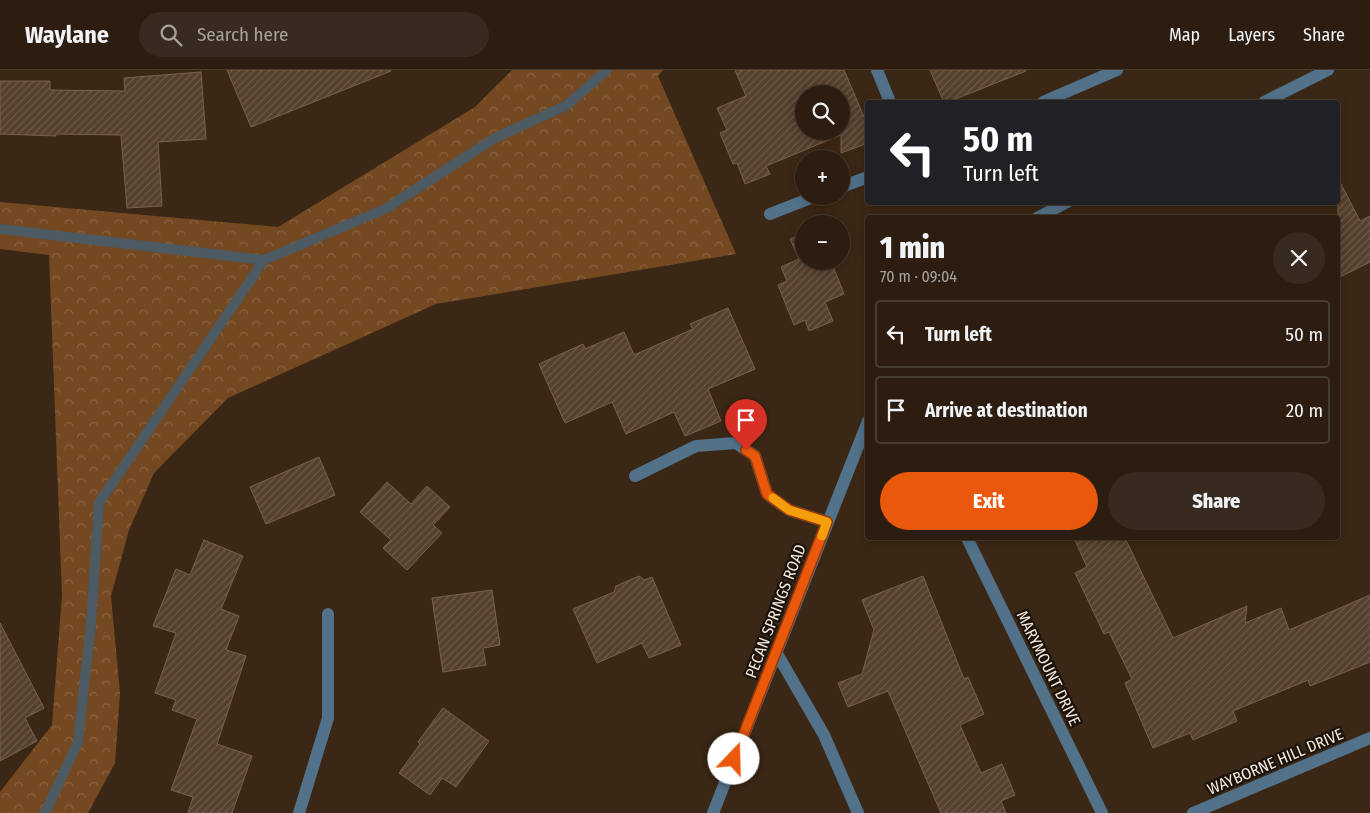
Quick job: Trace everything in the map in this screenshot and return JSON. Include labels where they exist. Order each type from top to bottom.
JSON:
[{"type":"street","points":[[878,70],[889,100]]},
{"type":"street","points":[[1048,100],[1117,70]]},
{"type":"street","points":[[1268,100],[1328,70]]},
{"type":"street","points":[[850,184],[865,178]]},
{"type":"street","points":[[770,214],[795,204]]},
{"type":"street","points":[[1043,215],[1062,205]]},
{"type":"street","name":"PECAN SPRINGS ROAD","points":[[713,813],[827,522],[865,433]]},
{"type":"street","points":[[635,476],[696,446],[736,443],[755,456],[767,494],[789,510],[827,522]]},
{"type":"street","name":"MARYMOUNT DRIVE","points":[[968,540],[1102,813]]},
{"type":"street","points":[[299,813],[328,718],[328,614]]},
{"type":"street","points":[[776,652],[824,735],[858,813]]},
{"type":"street","name":"WAYBORNE HILL DRIVE","points":[[1193,813],[1370,738]]},
{"type":"green space","points":[[512,70],[663,70],[658,76],[736,254],[436,304],[228,398],[154,473],[129,530],[111,596],[120,693],[115,763],[88,813],[0,813],[0,792],[52,725],[62,595],[49,255],[0,249],[0,202],[278,227],[475,107]]},
{"type":"building","points":[[227,70],[390,70],[391,71],[251,127]]},
{"type":"building","points":[[735,70],[844,70],[865,119],[865,144],[849,150],[841,150],[841,140],[850,140],[850,85],[795,85],[795,140],[829,140],[805,150],[795,150],[795,154],[766,166],[770,174],[745,184],[737,163],[733,164],[720,133],[727,130],[717,108],[746,96]]},
{"type":"building","points":[[930,70],[1026,70],[953,100],[943,100]]},
{"type":"building","points":[[201,72],[206,139],[158,142],[162,206],[127,208],[121,135],[56,134],[56,136],[0,134],[0,81],[50,81],[50,90],[125,91],[124,78]]},
{"type":"building","points":[[1340,182],[1360,221],[1370,216],[1370,262],[1340,277],[1340,215],[1338,215]]},
{"type":"building","points":[[795,237],[795,250],[790,239]]},
{"type":"building","points":[[795,261],[795,270],[835,270],[844,294],[825,302],[833,321],[809,331],[805,320],[794,325],[778,285],[787,281],[781,267]]},
{"type":"building","points":[[728,308],[755,369],[708,389],[721,421],[685,436],[674,412],[626,434],[612,402],[565,423],[539,364],[583,344],[585,349],[624,332],[634,355],[693,329],[690,324]]},
{"type":"building","points":[[319,457],[335,495],[266,524],[250,487]]},
{"type":"building","points":[[387,482],[411,504],[427,486],[450,507],[433,525],[442,533],[407,570],[383,548],[391,540],[360,512]]},
{"type":"building","points":[[204,540],[243,556],[221,609],[239,616],[226,650],[246,656],[217,744],[252,756],[232,813],[188,813],[193,797],[171,790],[197,719],[172,710],[176,700],[155,693],[176,633],[153,626],[176,569],[190,575]]},
{"type":"building","points":[[1075,540],[1126,540],[1173,638],[1247,606],[1245,623],[1281,608],[1289,630],[1370,595],[1370,662],[1310,686],[1308,680],[1233,711],[1237,721],[1193,740],[1190,733],[1153,748],[1125,683],[1132,679],[1109,632],[1104,634],[1075,573],[1087,567]]},
{"type":"building","points":[[639,576],[644,580],[652,577],[681,645],[649,658],[642,643],[597,663],[573,609],[614,592],[616,586]]},
{"type":"building","points":[[923,576],[964,679],[968,677],[984,714],[960,725],[981,773],[1002,764],[1015,795],[1001,801],[1006,813],[941,813],[888,691],[848,707],[838,683],[862,674],[874,630],[862,600]]},
{"type":"building","points":[[492,590],[500,645],[483,648],[486,665],[443,672],[432,598]]},
{"type":"building","points":[[0,623],[44,708],[25,718],[37,741],[0,761]]},
{"type":"building","points":[[443,708],[489,741],[456,787],[442,778],[430,795],[399,773],[420,744],[418,742]]},
{"type":"waterway","points":[[45,813],[78,742],[91,623],[99,503],[264,260],[385,209],[495,138],[567,105],[607,70]]},
{"type":"waterway","points":[[0,229],[264,260]]},
{"type":"slow traffic","points":[[773,498],[789,510],[827,522],[822,536]]},
{"type":"route","points":[[734,759],[827,522],[789,510],[767,494],[755,456],[746,450]]}]
